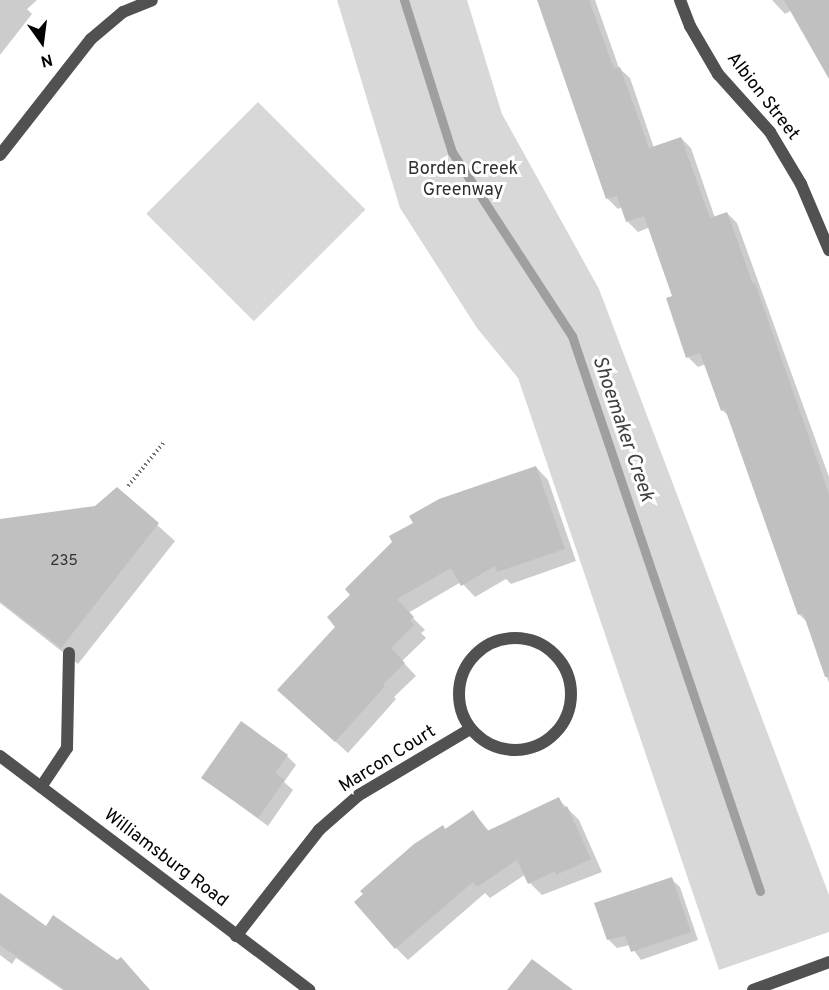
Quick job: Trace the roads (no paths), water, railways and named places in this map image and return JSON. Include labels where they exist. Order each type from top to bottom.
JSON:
[{"type":"street","points":[[0,155],[91,39],[123,12],[152,0]]},
{"type":"street","name":"Albion Street","points":[[680,0],[690,26],[718,74],[770,132],[791,167],[801,184],[829,250]]},
{"type":"street","points":[[513,638],[533,641],[550,649],[563,664],[569,678],[572,697],[566,718],[555,734],[542,744],[524,750],[504,750],[485,742],[470,729],[459,702],[459,682],[470,659],[485,646],[513,638]]},
{"type":"street","points":[[41,787],[67,748],[69,653]]},
{"type":"street","name":"Marcon Court","points":[[236,936],[319,830],[359,795],[470,729]]},
{"type":"street","name":"Williamsburg Road","points":[[0,756],[309,990]]},
{"type":"street","points":[[753,990],[829,962]]},
{"type":"waterway","name":"Shoemaker Creek","points":[[404,0],[452,152],[572,336],[760,891]]},
{"type":"park label","name":"Borden Creek Greenway","points":[[463,181]]}]
